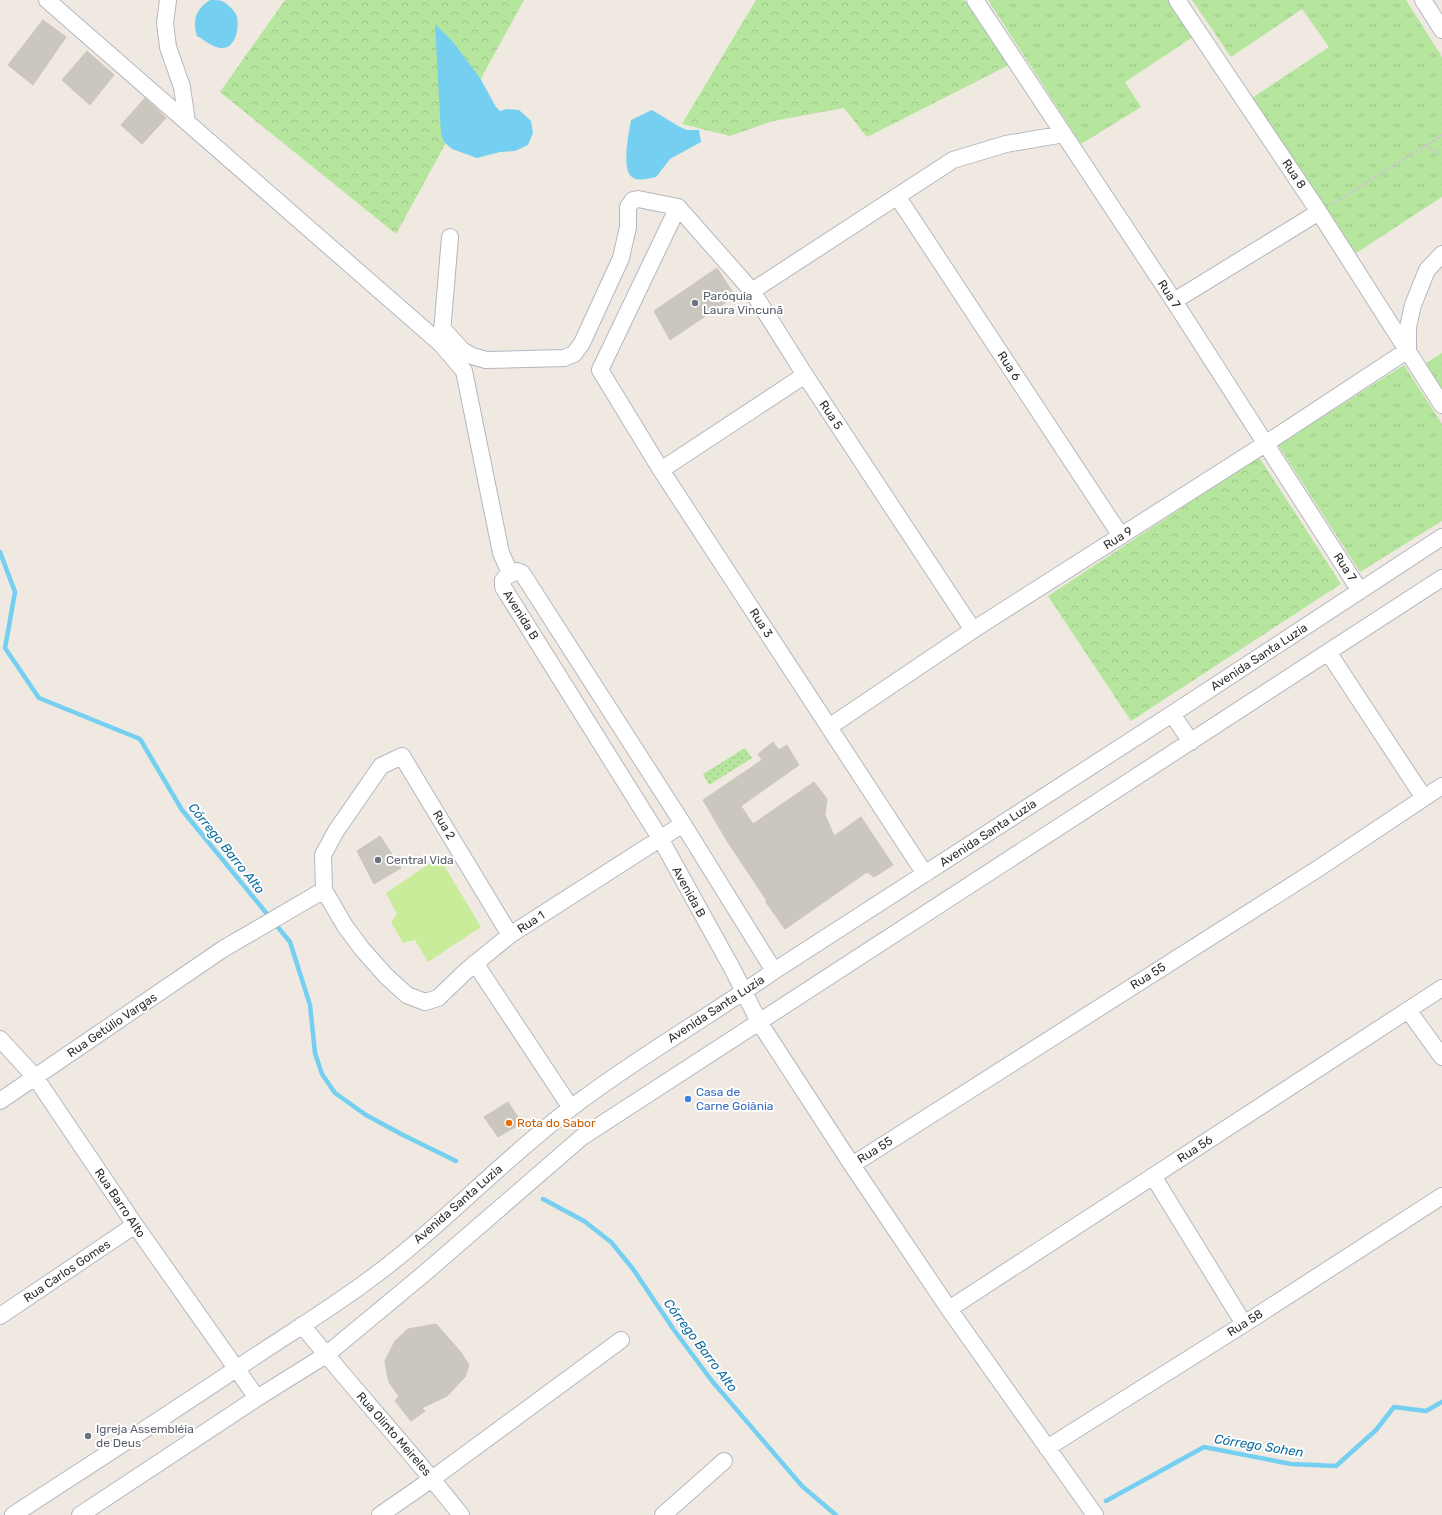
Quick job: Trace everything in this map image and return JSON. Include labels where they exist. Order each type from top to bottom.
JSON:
[{"type":"street","points":[[47,0],[187,122],[441,336],[472,356],[486,360],[564,358],[574,354],[582,343],[620,258],[628,227],[629,203],[638,199],[678,207]]},
{"type":"street","points":[[168,0],[165,23],[168,48],[182,87],[187,122]]},
{"type":"street","name":"Rua 7","points":[[975,0],[1174,301],[1360,591]]},
{"type":"street","name":"Rua 8","points":[[1177,0],[1319,212],[1442,405]]},
{"type":"street","points":[[1423,0],[1442,30]]},
{"type":"street","points":[[752,291],[953,160],[1006,144],[1064,134]]},
{"type":"street","name":"Rua 6","points":[[897,196],[1121,536]]},
{"type":"street","name":"Rua 5","points":[[678,207],[752,291],[805,376],[973,630]]},
{"type":"street","name":"Rua 3","points":[[678,207],[600,370],[661,470],[924,874]]},
{"type":"street","points":[[1174,301],[1319,212]]},
{"type":"street","points":[[450,237],[441,336],[464,371],[501,553],[510,573]]},
{"type":"street","points":[[1408,350],[1408,327],[1413,306],[1427,270],[1442,254]]},
{"type":"street","name":"Rua 9","points":[[829,726],[973,630],[1265,444],[1408,350]]},
{"type":"street","points":[[661,470],[805,376]]},
{"type":"street","name":"Avenida Santa Luzia","points":[[13,1515],[236,1370],[371,1278],[426,1233],[492,1174],[570,1108],[653,1050],[1172,714],[1442,537]]},
{"type":"street","name":"Avenida B","points":[[774,971],[683,824],[522,573],[517,571],[510,573],[503,580],[503,587],[660,838],[733,970],[759,1022],[852,1165],[949,1309],[1095,1515]]},
{"type":"street","points":[[80,1515],[257,1398],[326,1355],[426,1272],[582,1137],[1442,578]]},
{"type":"street","points":[[1328,652],[1424,798]]},
{"type":"street","points":[[1172,714],[1191,742]]},
{"type":"street","name":"Rua 2","points":[[324,890],[323,855],[336,831],[381,766],[402,756],[510,935]]},
{"type":"street","name":"Rua 55","points":[[852,1165],[1312,872],[1442,786]]},
{"type":"street","name":"Rua 1","points":[[324,890],[345,926],[362,950],[386,976],[407,995],[425,1002],[438,998],[475,964],[510,935],[683,824]]},
{"type":"street","name":"Rua Getúlio Vargas","points":[[0,1101],[224,949],[279,915],[324,890]]},
{"type":"street","points":[[475,964],[570,1108]]},
{"type":"street","name":"Rua 56","points":[[949,1309],[1442,988]]},
{"type":"street","points":[[1408,1010],[1442,1057]]},
{"type":"street","name":"Rua Barro Alto","points":[[0,1039],[35,1077],[135,1225],[257,1398]]},
{"type":"street","points":[[1153,1176],[1244,1324]]},
{"type":"street","name":"Rua 58","points":[[1047,1448],[1244,1324],[1442,1196]]},
{"type":"street","name":"Rua Carlos Gomes","points":[[0,1316],[135,1225]]},
{"type":"street","name":"Rua Olinto Meireles","points":[[302,1326],[432,1478],[461,1515]]},
{"type":"street","points":[[380,1515],[620,1340]]},
{"type":"street","points":[[663,1515],[724,1461]]},
{"type":"path","points":[[1319,212],[1442,135]]},
{"type":"path","points":[[1425,145],[1442,155]]},
{"type":"green space","points":[[285,0],[524,0],[396,234],[220,92]]},
{"type":"green space","points":[[756,0],[964,0],[1009,65],[867,137],[844,108],[773,121],[730,136],[682,124]]},
{"type":"green space","points":[[988,0],[1168,0],[1193,37],[1125,82],[1141,107],[1081,144]]},
{"type":"green space","points":[[1192,0],[1406,0],[1442,57],[1442,197],[1356,253],[1252,98],[1329,47],[1302,9],[1231,57]]},
{"type":"green space","points":[[1442,353],[1442,389],[1426,363]]},
{"type":"green space","points":[[1404,365],[1442,424],[1442,521],[1360,572],[1278,445]]},
{"type":"green space","points":[[1259,457],[1341,584],[1131,721],[1048,596]]},
{"type":"green space","points":[[745,748],[752,758],[709,785],[703,774]]},
{"type":"green space","points":[[439,857],[481,927],[428,962],[415,940],[403,943],[391,922],[397,914],[386,893]]},
{"type":"water","points":[[210,0],[218,0],[227,4],[237,17],[238,21],[236,36],[234,41],[227,47],[217,47],[197,36],[195,25],[196,15],[201,7]]},
{"type":"water","points":[[435,24],[453,42],[480,78],[496,107],[500,111],[507,109],[519,110],[531,121],[533,133],[528,145],[515,151],[500,152],[477,158],[452,149],[444,142],[441,134]]},
{"type":"water","points":[[652,110],[687,130],[699,130],[701,142],[670,159],[656,177],[637,179],[632,177],[629,173],[626,159],[631,120]]},
{"type":"building","points":[[43,20],[66,37],[33,85],[8,65]]},
{"type":"building","points":[[87,51],[114,75],[90,105],[62,80]]},
{"type":"building","points":[[145,98],[166,118],[142,144],[121,125]]},
{"type":"building","name":"Paróquia Laura Vincunã","points":[[717,268],[735,296],[670,340],[654,311]]},
{"type":"building","points":[[773,742],[779,750],[787,745],[799,765],[741,806],[753,824],[814,782],[827,799],[825,815],[834,836],[861,817],[893,865],[874,877],[867,872],[785,929],[765,901],[767,901],[727,841],[703,800],[762,760],[758,754]]},
{"type":"building","name":"Central Vida","points":[[380,836],[401,868],[374,884],[357,851]]},
{"type":"building","points":[[508,1102],[522,1123],[498,1137],[484,1117]]},
{"type":"building","points":[[436,1324],[460,1351],[469,1365],[465,1377],[447,1396],[422,1408],[425,1411],[411,1421],[395,1401],[399,1396],[388,1379],[385,1361],[395,1341],[408,1329]]},
{"type":"waterway","name":"Córrego Barro Alto","points":[[0,552],[15,592],[5,648],[39,698],[140,739],[182,810],[290,942],[310,1005],[315,1053],[322,1074],[335,1093],[366,1115],[456,1161]]},
{"type":"waterway","name":"Córrego Barro Alto","points":[[543,1199],[584,1221],[611,1242],[633,1269],[674,1330],[712,1381],[802,1486],[836,1515]]},
{"type":"waterway","name":"Córrego Sohen","points":[[1106,1501],[1204,1447],[1291,1464],[1336,1466],[1376,1430],[1394,1407],[1426,1411],[1442,1402]]},
{"type":"place","name":"Paróquia Laura Vincunã","points":[[695,303]]},
{"type":"place","name":"Central Vida","points":[[378,860]]},
{"type":"place","name":"Casa de Carne Goiânia","points":[[688,1099]]},
{"type":"place","name":"Rota do Sabor","points":[[509,1123]]},
{"type":"place","name":"Igreja Assembléia de Deus","points":[[88,1436]]}]
